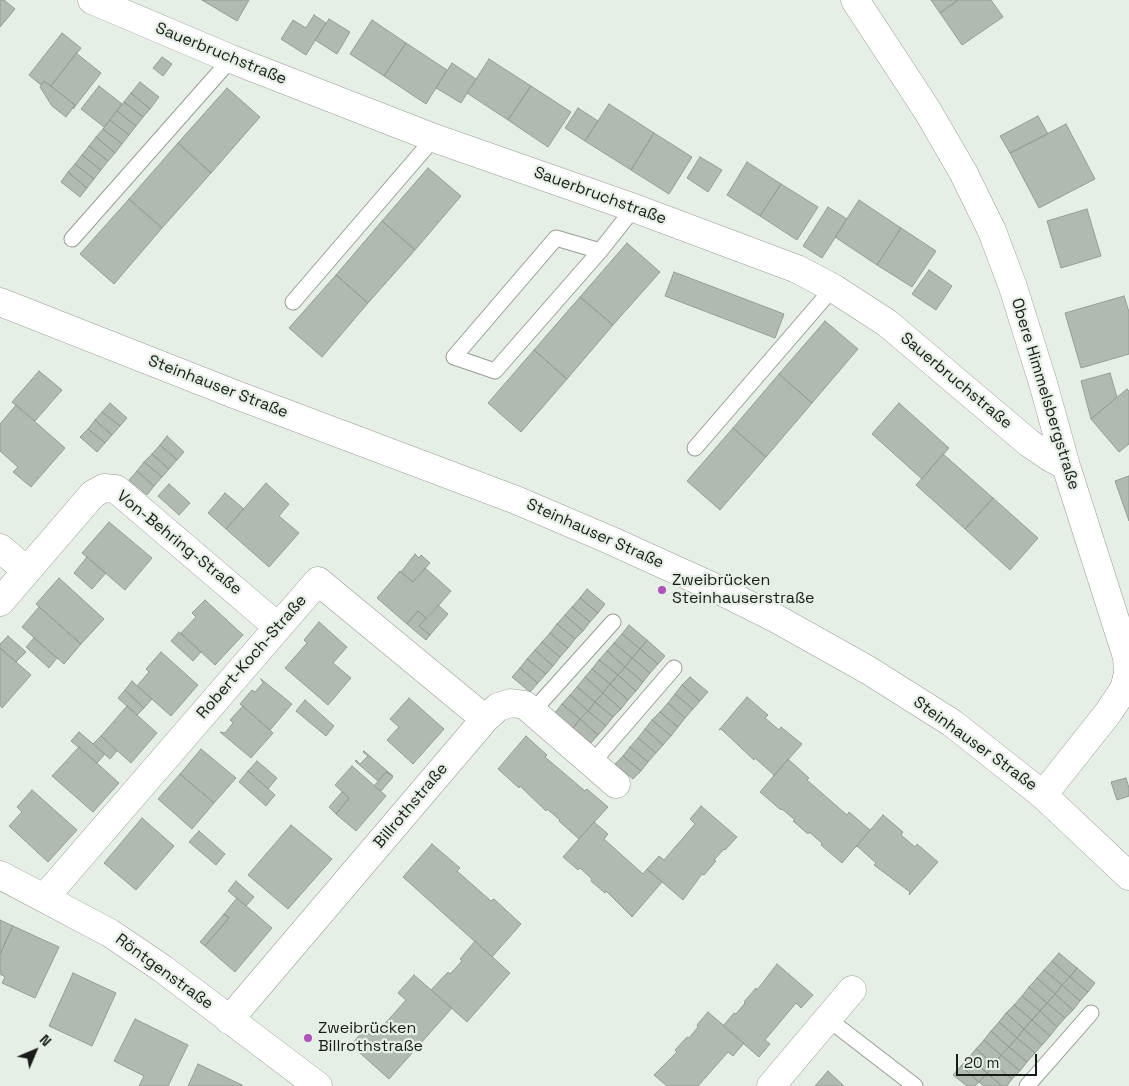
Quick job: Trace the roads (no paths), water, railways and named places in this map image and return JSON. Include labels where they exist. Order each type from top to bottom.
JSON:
[{"type":"street","name":"Obere Himmelsbergstraße","points":[[855,0],[927,110],[963,172],[992,231],[1013,288],[1043,383],[1066,466],[1128,657],[1128,674],[1124,689],[1108,713],[1043,794]]},
{"type":"street","name":"Sauerbruchstraße","points":[[108,3],[231,60],[434,138],[634,208],[797,269],[833,288],[887,323],[1030,443],[1066,466]]},
{"type":"street","name":"Steinhauser Straße","points":[[0,302],[243,397],[516,500],[711,586],[777,619],[861,666],[952,723],[1043,794],[1129,876]]},
{"type":"street","name":"Von-Behring-Straße","points":[[0,602],[93,494],[104,488],[116,489],[278,627]]},
{"type":"street","points":[[0,548],[27,571]]},
{"type":"street","name":"Robert-Koch-Straße","points":[[45,897],[318,581],[485,719]]},
{"type":"street","name":"Billrothstraße","points":[[229,1020],[485,719],[498,707],[511,703],[525,705],[616,784]]},
{"type":"street","name":"Röntgenstraße","points":[[0,875],[45,897],[110,933],[163,969],[318,1086]]},
{"type":"street","points":[[771,1086],[852,990]]},
{"type":"lane","points":[[72,239],[231,60]]},
{"type":"lane","points":[[293,302],[434,138]]},
{"type":"lane","points":[[600,251],[556,238],[454,357],[495,371],[600,251],[634,208]]},
{"type":"lane","points":[[695,448],[833,288]]},
{"type":"lane","points":[[533,711],[613,622]]},
{"type":"lane","points":[[592,763],[674,668]]},
{"type":"lane","points":[[1027,1086],[1091,1013]]},
{"type":"lane","points":[[828,1020],[915,1086]]},
{"type":"place","name":"Zweibrücken Steinhauserstraße","points":[[662,590]]},
{"type":"place","name":"Zweibrücken Billrothstraße","points":[[308,1038]]}]
